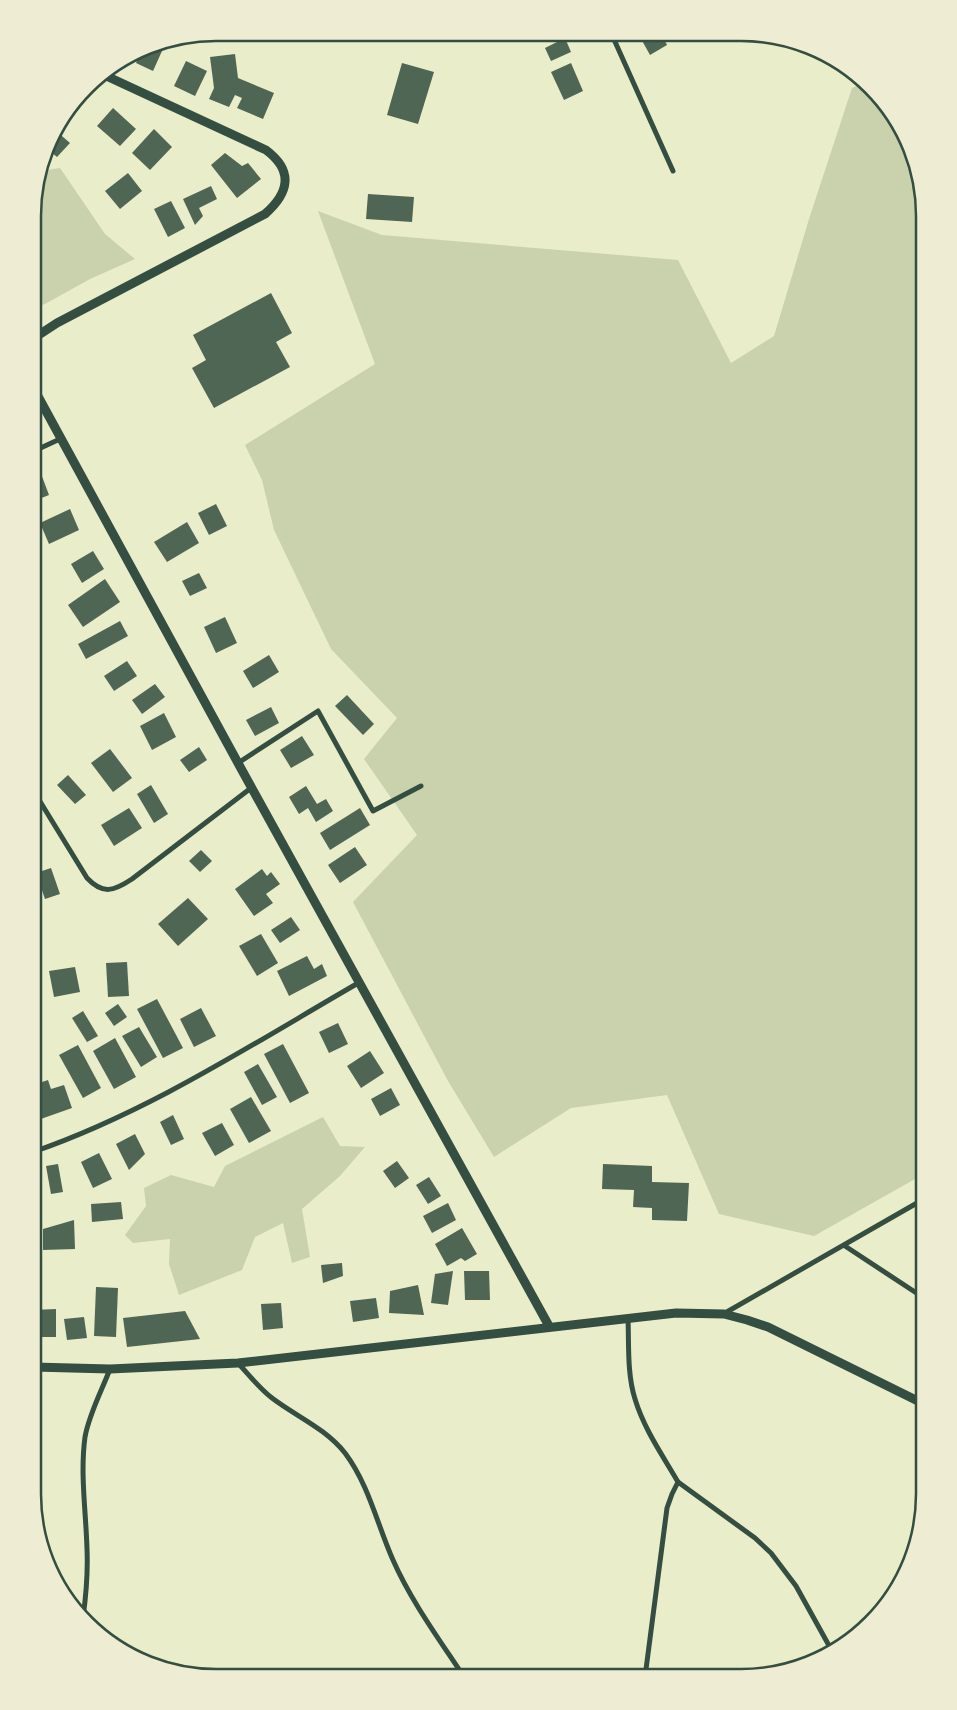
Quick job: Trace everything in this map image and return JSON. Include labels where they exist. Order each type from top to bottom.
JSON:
[{"type":"street","points":[[615,41],[673,172]]},
{"type":"street","points":[[41,333],[57,323],[265,214],[281,197],[285,187],[286,178],[282,168],[276,158],[266,150],[110,78]]},
{"type":"street","points":[[41,401],[251,788],[549,1326]]},
{"type":"street","points":[[41,448],[60,438]]},
{"type":"street","points":[[238,763],[318,711],[373,811],[421,786]]},
{"type":"street","points":[[41,803],[87,878],[94,885],[104,890],[114,889],[132,879],[251,788]]},
{"type":"street","points":[[41,1149],[94,1128],[158,1096],[360,982]]},
{"type":"street","points":[[724,1314],[915,1204]]},
{"type":"street","points":[[845,1246],[915,1292]]},
{"type":"street","points":[[41,1367],[110,1368],[238,1363],[676,1313],[724,1314],[768,1327],[915,1399]]},
{"type":"street","points":[[628,1318],[634,1398],[649,1430],[678,1482],[755,1538],[771,1553],[796,1586],[829,1645]]},
{"type":"street","points":[[238,1363],[272,1398],[333,1439],[346,1454],[364,1484],[393,1560],[404,1581],[459,1669]]},
{"type":"street","points":[[84,1608],[88,1551],[83,1479],[84,1451],[90,1420],[110,1368]]},
{"type":"street","points":[[646,1669],[667,1508],[678,1482]]},
{"type":"green space","points":[[857,86],[872,101],[898,139],[912,182],[916,216],[915,1179],[814,1236],[719,1214],[667,1095],[571,1108],[494,1157],[448,1081],[353,902],[417,835],[364,759],[397,718],[331,649],[274,530],[262,480],[245,445],[375,364],[318,211],[382,235],[678,260],[731,363],[774,336],[809,219],[852,88]]},
{"type":"green space","points":[[60,168],[105,234],[135,259],[90,279],[41,305],[41,216],[47,170]]},
{"type":"green space","points":[[323,1117],[340,1146],[365,1147],[340,1176],[302,1209],[310,1257],[292,1263],[283,1223],[255,1237],[242,1270],[179,1295],[169,1264],[170,1239],[133,1243],[125,1235],[146,1206],[144,1188],[171,1175],[214,1187],[225,1166]]},
{"type":"building","points":[[558,41],[566,41],[571,52],[551,61],[545,48]]},
{"type":"building","points":[[642,41],[665,41],[667,45],[650,55]]},
{"type":"building","points":[[162,51],[153,71],[136,63],[139,59]]},
{"type":"building","points":[[235,54],[238,78],[274,93],[263,119],[237,108],[242,98],[235,95],[229,107],[209,99],[214,88],[210,57]]},
{"type":"building","points":[[186,61],[207,71],[195,96],[174,86]]},
{"type":"building","points":[[402,63],[434,72],[418,124],[387,115]]},
{"type":"building","points":[[571,63],[583,91],[564,100],[551,72]]},
{"type":"building","points":[[113,108],[136,129],[120,146],[97,126]]},
{"type":"building","points":[[154,129],[172,147],[150,170],[132,153]]},
{"type":"building","points":[[62,136],[70,143],[57,157],[53,154]]},
{"type":"building","points":[[225,153],[242,166],[248,163],[261,179],[237,198],[211,165]]},
{"type":"building","points":[[128,173],[142,191],[120,209],[105,191]]},
{"type":"building","points":[[211,186],[217,199],[199,208],[203,216],[195,225],[183,199]]},
{"type":"building","points":[[368,194],[414,197],[412,222],[366,219]]},
{"type":"building","points":[[171,201],[185,228],[168,237],[154,209]]},
{"type":"building","points":[[271,293],[292,333],[276,342],[290,367],[214,408],[192,368],[206,360],[193,335]]},
{"type":"building","points":[[41,474],[49,495],[41,498]]},
{"type":"building","points":[[216,504],[227,526],[209,535],[198,513]]},
{"type":"building","points":[[70,509],[79,530],[49,544],[41,523]]},
{"type":"building","points":[[187,522],[199,543],[167,562],[154,542]]},
{"type":"building","points":[[93,551],[104,569],[82,583],[71,564]]},
{"type":"building","points":[[199,573],[207,588],[190,596],[182,581]]},
{"type":"building","points":[[105,579],[120,602],[83,627],[68,605]]},
{"type":"building","points":[[225,617],[237,643],[216,653],[204,627]]},
{"type":"building","points":[[120,621],[128,636],[86,659],[78,644]]},
{"type":"building","points":[[269,655],[279,672],[253,688],[243,671]]},
{"type":"building","points":[[127,661],[137,676],[114,691],[104,676]]},
{"type":"building","points":[[155,684],[165,697],[142,714],[132,700]]},
{"type":"building","points":[[347,695],[374,724],[363,735],[335,706]]},
{"type":"building","points":[[271,707],[279,723],[255,736],[246,720]]},
{"type":"building","points":[[164,713],[176,737],[152,750],[140,726]]},
{"type":"building","points":[[302,736],[314,755],[291,768],[280,750]]},
{"type":"building","points":[[199,747],[207,760],[189,772],[180,760]]},
{"type":"building","points":[[110,749],[132,778],[113,792],[91,763]]},
{"type":"building","points":[[68,775],[86,795],[75,804],[57,785]]},
{"type":"building","points":[[151,785],[168,814],[154,823],[137,794]]},
{"type":"building","points":[[306,786],[317,804],[326,799],[333,811],[316,822],[308,808],[299,814],[289,797]]},
{"type":"building","points":[[129,808],[142,828],[114,846],[101,825]]},
{"type":"building","points":[[360,808],[370,825],[330,850],[320,833]]},
{"type":"building","points":[[355,847],[367,865],[340,883],[328,865]]},
{"type":"building","points":[[201,850],[212,861],[200,872],[189,861]]},
{"type":"building","points":[[51,868],[60,894],[45,899],[41,887],[41,871]]},
{"type":"building","points":[[262,869],[267,876],[271,872],[280,884],[266,894],[273,903],[254,916],[235,889]]},
{"type":"building","points":[[188,898],[208,919],[178,946],[158,924]]},
{"type":"building","points":[[291,917],[300,930],[280,943],[271,930]]},
{"type":"building","points":[[261,934],[278,963],[257,976],[239,946]]},
{"type":"building","points":[[307,956],[314,969],[322,964],[327,976],[289,996],[277,971]]},
{"type":"building","points":[[127,962],[129,996],[108,997],[106,963]]},
{"type":"building","points":[[75,967],[80,992],[54,997],[49,971]]},
{"type":"building","points":[[157,999],[183,1048],[163,1058],[137,1009]]},
{"type":"building","points":[[118,1004],[127,1017],[114,1026],[105,1013]]},
{"type":"building","points":[[201,1008],[216,1036],[194,1047],[180,1019]]},
{"type":"building","points":[[83,1011],[98,1036],[87,1042],[72,1018]]},
{"type":"building","points":[[338,1023],[348,1044],[329,1053],[319,1032]]},
{"type":"building","points":[[139,1027],[157,1057],[141,1067],[122,1036]]},
{"type":"building","points":[[115,1038],[136,1077],[114,1089],[93,1051]]},
{"type":"building","points":[[283,1044],[309,1093],[290,1103],[264,1054]]},
{"type":"building","points":[[78,1045],[101,1088],[83,1098],[59,1055]]},
{"type":"building","points":[[370,1051],[384,1073],[361,1088],[347,1066]]},
{"type":"building","points":[[258,1064],[277,1097],[262,1105],[244,1072]]},
{"type":"building","points":[[48,1080],[51,1089],[64,1085],[72,1108],[41,1119],[41,1082]]},
{"type":"building","points":[[391,1088],[400,1105],[380,1116],[371,1099]]},
{"type":"building","points":[[251,1097],[271,1131],[249,1143],[230,1109]]},
{"type":"building","points":[[173,1115],[184,1139],[171,1145],[160,1122]]},
{"type":"building","points":[[222,1123],[234,1145],[215,1156],[202,1133]]},
{"type":"building","points":[[135,1134],[145,1154],[129,1170],[116,1144]]},
{"type":"building","points":[[99,1153],[112,1179],[93,1188],[81,1162]]},
{"type":"building","points":[[397,1161],[409,1178],[395,1188],[383,1171]]},
{"type":"building","points":[[58,1164],[63,1192],[51,1194],[46,1166]]},
{"type":"building","points":[[603,1164],[652,1166],[652,1182],[689,1183],[687,1221],[652,1220],[652,1208],[633,1207],[634,1190],[602,1189]]},
{"type":"building","points":[[429,1177],[441,1196],[428,1204],[416,1185]]},
{"type":"building","points":[[121,1202],[123,1219],[92,1222],[91,1204]]},
{"type":"building","points":[[448,1203],[456,1220],[432,1233],[423,1216]]},
{"type":"building","points":[[74,1220],[75,1249],[43,1250],[43,1229]]},
{"type":"building","points":[[462,1228],[477,1254],[465,1261],[461,1258],[447,1266],[435,1244]]},
{"type":"building","points":[[342,1263],[343,1276],[323,1283],[321,1265]]},
{"type":"building","points":[[453,1271],[448,1305],[431,1303],[435,1274]]},
{"type":"building","points":[[464,1271],[489,1271],[490,1300],[465,1300]]},
{"type":"building","points":[[418,1285],[424,1315],[389,1313],[390,1291]]},
{"type":"building","points":[[96,1287],[118,1288],[116,1337],[94,1336]]},
{"type":"building","points":[[376,1298],[379,1318],[353,1322],[350,1301]]},
{"type":"building","points":[[281,1303],[283,1328],[263,1330],[261,1304]]},
{"type":"building","points":[[56,1309],[56,1337],[41,1337],[41,1310]]},
{"type":"building","points":[[185,1311],[200,1339],[127,1347],[123,1318]]},
{"type":"building","points":[[84,1317],[87,1338],[67,1340],[64,1319]]}]
